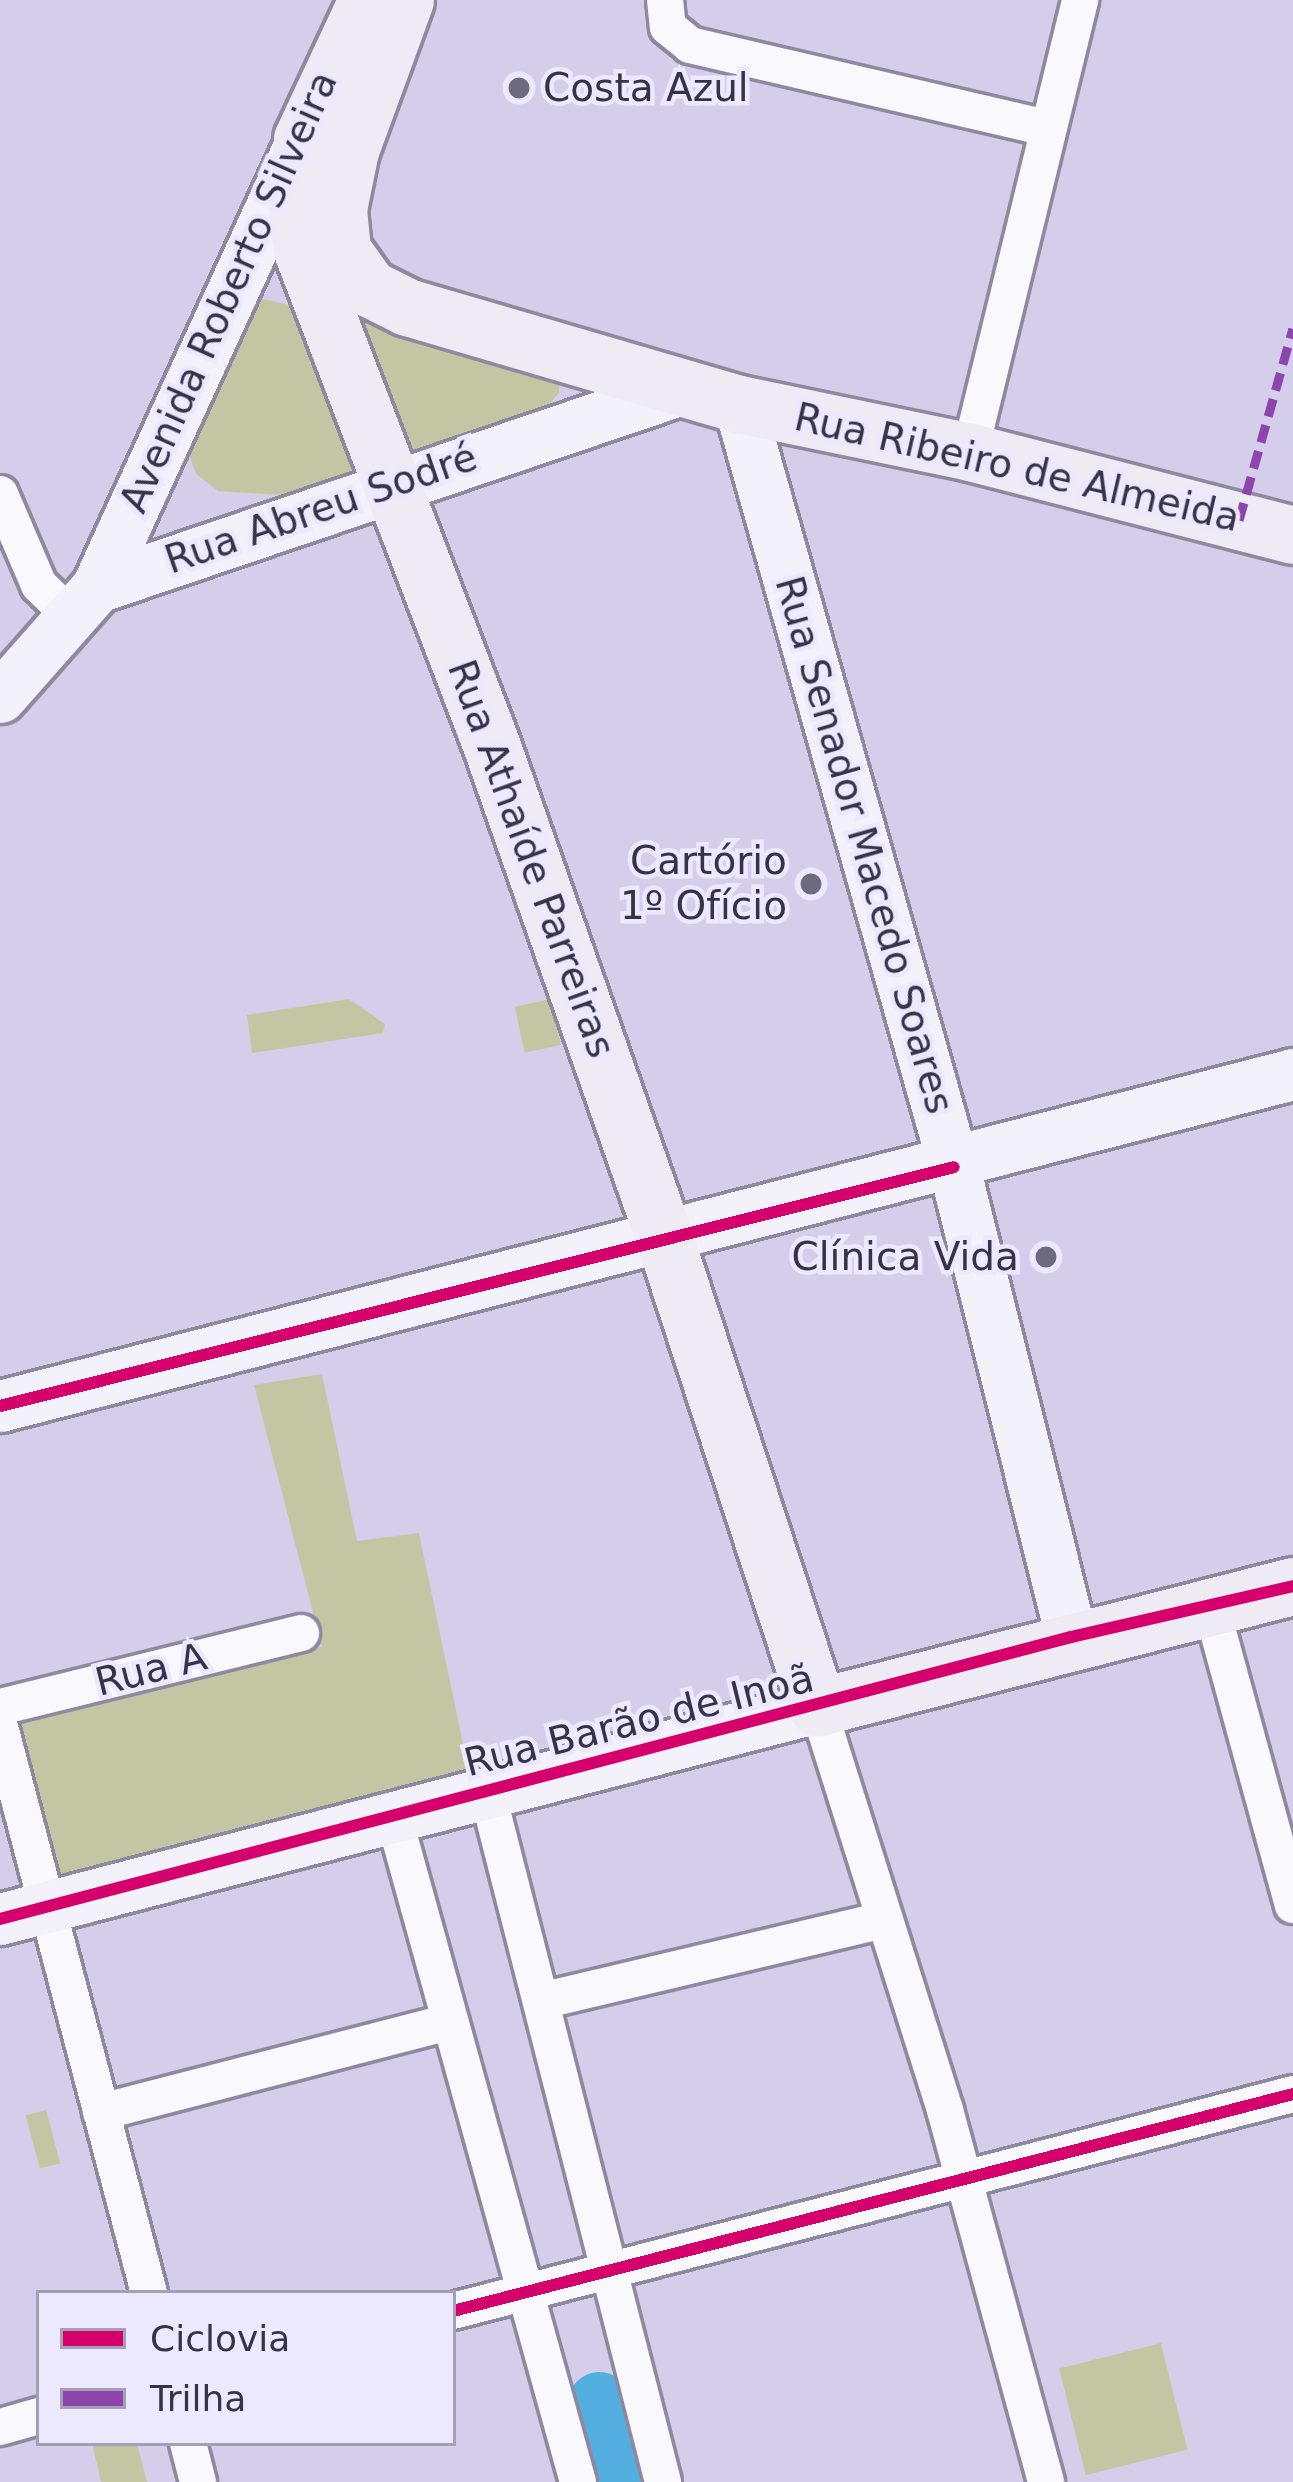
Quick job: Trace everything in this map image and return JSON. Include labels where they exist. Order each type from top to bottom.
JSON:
[{"type":"main road","name":"Avenida Roberto Silveira","points":[[405,0],[350,150],[338,209],[350,266],[369,288],[407,307],[685,388]]},
{"type":"main road","name":"Avenida Roberto Silveira","points":[[85,602],[302,139],[353,13]]},
{"type":"main road","name":"Rua Athaíde Parreiras","points":[[302,139],[296,196],[303,253],[395,483],[664,1237],[818,1707]]},
{"type":"main road","name":"Rua Ribeiro de Almeida","points":[[685,388],[739,404],[970,452],[1293,536]]},
{"type":"main road","name":"Rua Abreu Sodré","points":[[0,697],[85,602],[395,483],[685,388]]},
{"type":"main road","name":"Rua Senador Macedo Soares","points":[[739,404],[954,1167],[1071,1636]]},
{"type":"main road","points":[[0,1406],[954,1167],[1293,1074]]},
{"type":"main road","name":"Rua Barão de Inoã","points":[[24,1913],[818,1707],[1071,1636],[1293,1586]]},
{"type":"street","points":[[970,452],[1080,0]]},
{"type":"street","points":[[666,13],[690,44],[1046,128]]},
{"type":"street","points":[[0,494],[40,585],[85,602]]},
{"type":"street","points":[[1211,1606],[1293,1905]]},
{"type":"street","name":"Rua A","points":[[0,1707],[302,1633]]},
{"type":"street","points":[[818,1707],[964,2174],[1046,2482]]},
{"type":"street","points":[[0,1727],[24,1913],[101,2112],[148,2290]]},
{"type":"street","points":[[488,1791],[663,2482]]},
{"type":"street","points":[[393,1814],[578,2482]]},
{"type":"street","points":[[541,2001],[883,1920]]},
{"type":"street","points":[[101,2112],[449,2022]]},
{"type":"street","points":[[456,2310],[964,2174],[1293,2094]]},
{"type":"street","points":[[0,2427],[36,2417]]},
{"type":"street","points":[[189,2446],[198,2482]]},
{"type":"green space","points":[[263,299],[536,362],[559,378],[559,393],[541,413],[280,495],[218,491],[196,474],[186,447],[246,312]]},
{"type":"green space","points":[[349,999],[385,1024],[383,1033],[252,1053],[247,1015]]},
{"type":"green space","points":[[551,999],[561,1045],[525,1053],[515,1007]]},
{"type":"green space","points":[[322,1374],[357,1541],[419,1533],[468,1768],[47,1888],[0,1720],[322,1647],[254,1385]]},
{"type":"green space","points":[[46,2110],[60,2163],[40,2169],[26,2115]]},
{"type":"green space","points":[[1161,2343],[1188,2450],[1086,2475],[1059,2368]]},
{"type":"green space","points":[[93,2446],[138,2446],[147,2482],[101,2482]]},
{"type":"waterway","points":[[599,2403],[620,2482]]},
{"type":"marked path","points":[[1239,520],[1293,328]]},
{"type":"cycle path","points":[[0,1406],[954,1167]]},
{"type":"cycle path","points":[[0,1919],[1071,1637],[1293,1586]]},
{"type":"cycle path","points":[[456,2310],[1293,2094]]},
{"type":"place","name":"Costa Azul","points":[[519,88]]},
{"type":"place","name":"Cartório 1º Ofício","points":[[811,884]]},
{"type":"place","name":"Clínica Vida","points":[[1046,1257]]}]
